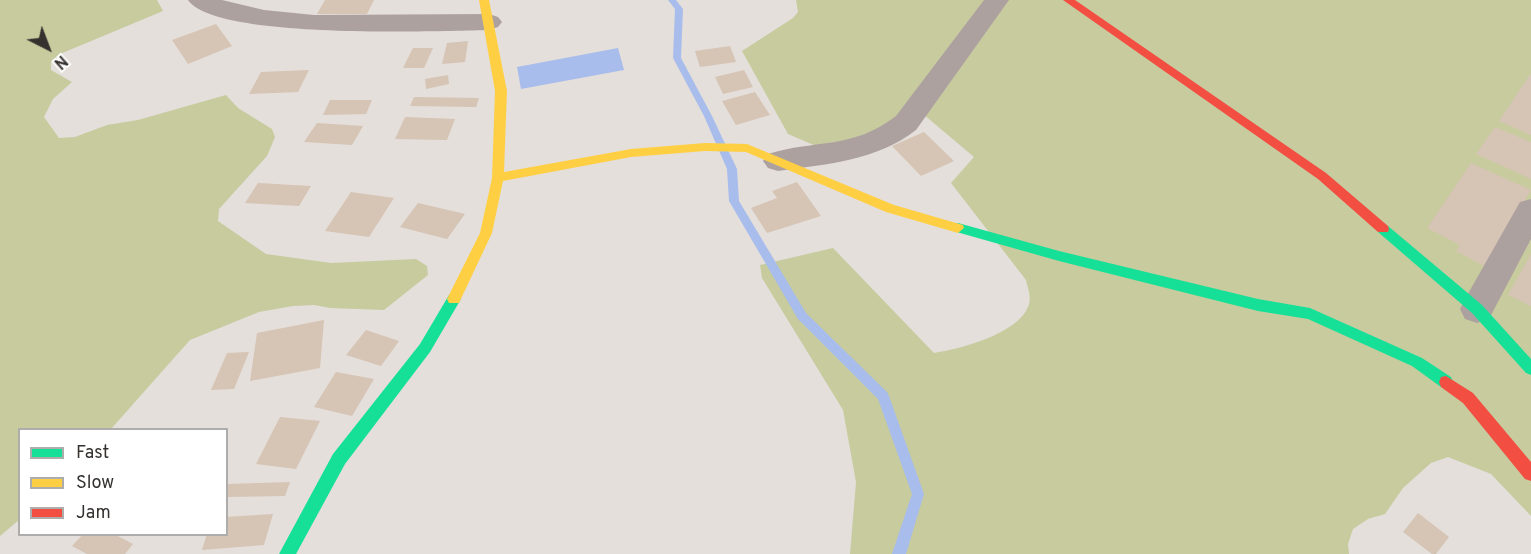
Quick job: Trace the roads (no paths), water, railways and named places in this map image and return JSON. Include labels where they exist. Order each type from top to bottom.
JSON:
[{"type":"street","points":[[778,161],[859,148],[893,133],[906,123],[997,0]]},
{"type":"street","points":[[1068,0],[1322,176],[1477,309],[1531,369]]},
{"type":"street","points":[[219,3],[261,19],[380,25],[486,11],[501,92],[498,178],[486,233],[446,316],[425,348],[339,459],[287,554]]},
{"type":"street","points":[[498,178],[630,153],[705,147],[747,148],[890,209],[1059,256],[1258,305],[1310,314],[1417,362],[1468,398],[1531,474]]},
{"type":"street","points":[[1477,309],[1531,210]]},
{"type":"water","points":[[618,48],[624,70],[521,89],[517,67]]},
{"type":"waterway","points":[[672,0],[679,9],[677,58],[708,116],[732,169],[734,201],[802,316],[883,396],[918,494],[899,554]]}]
